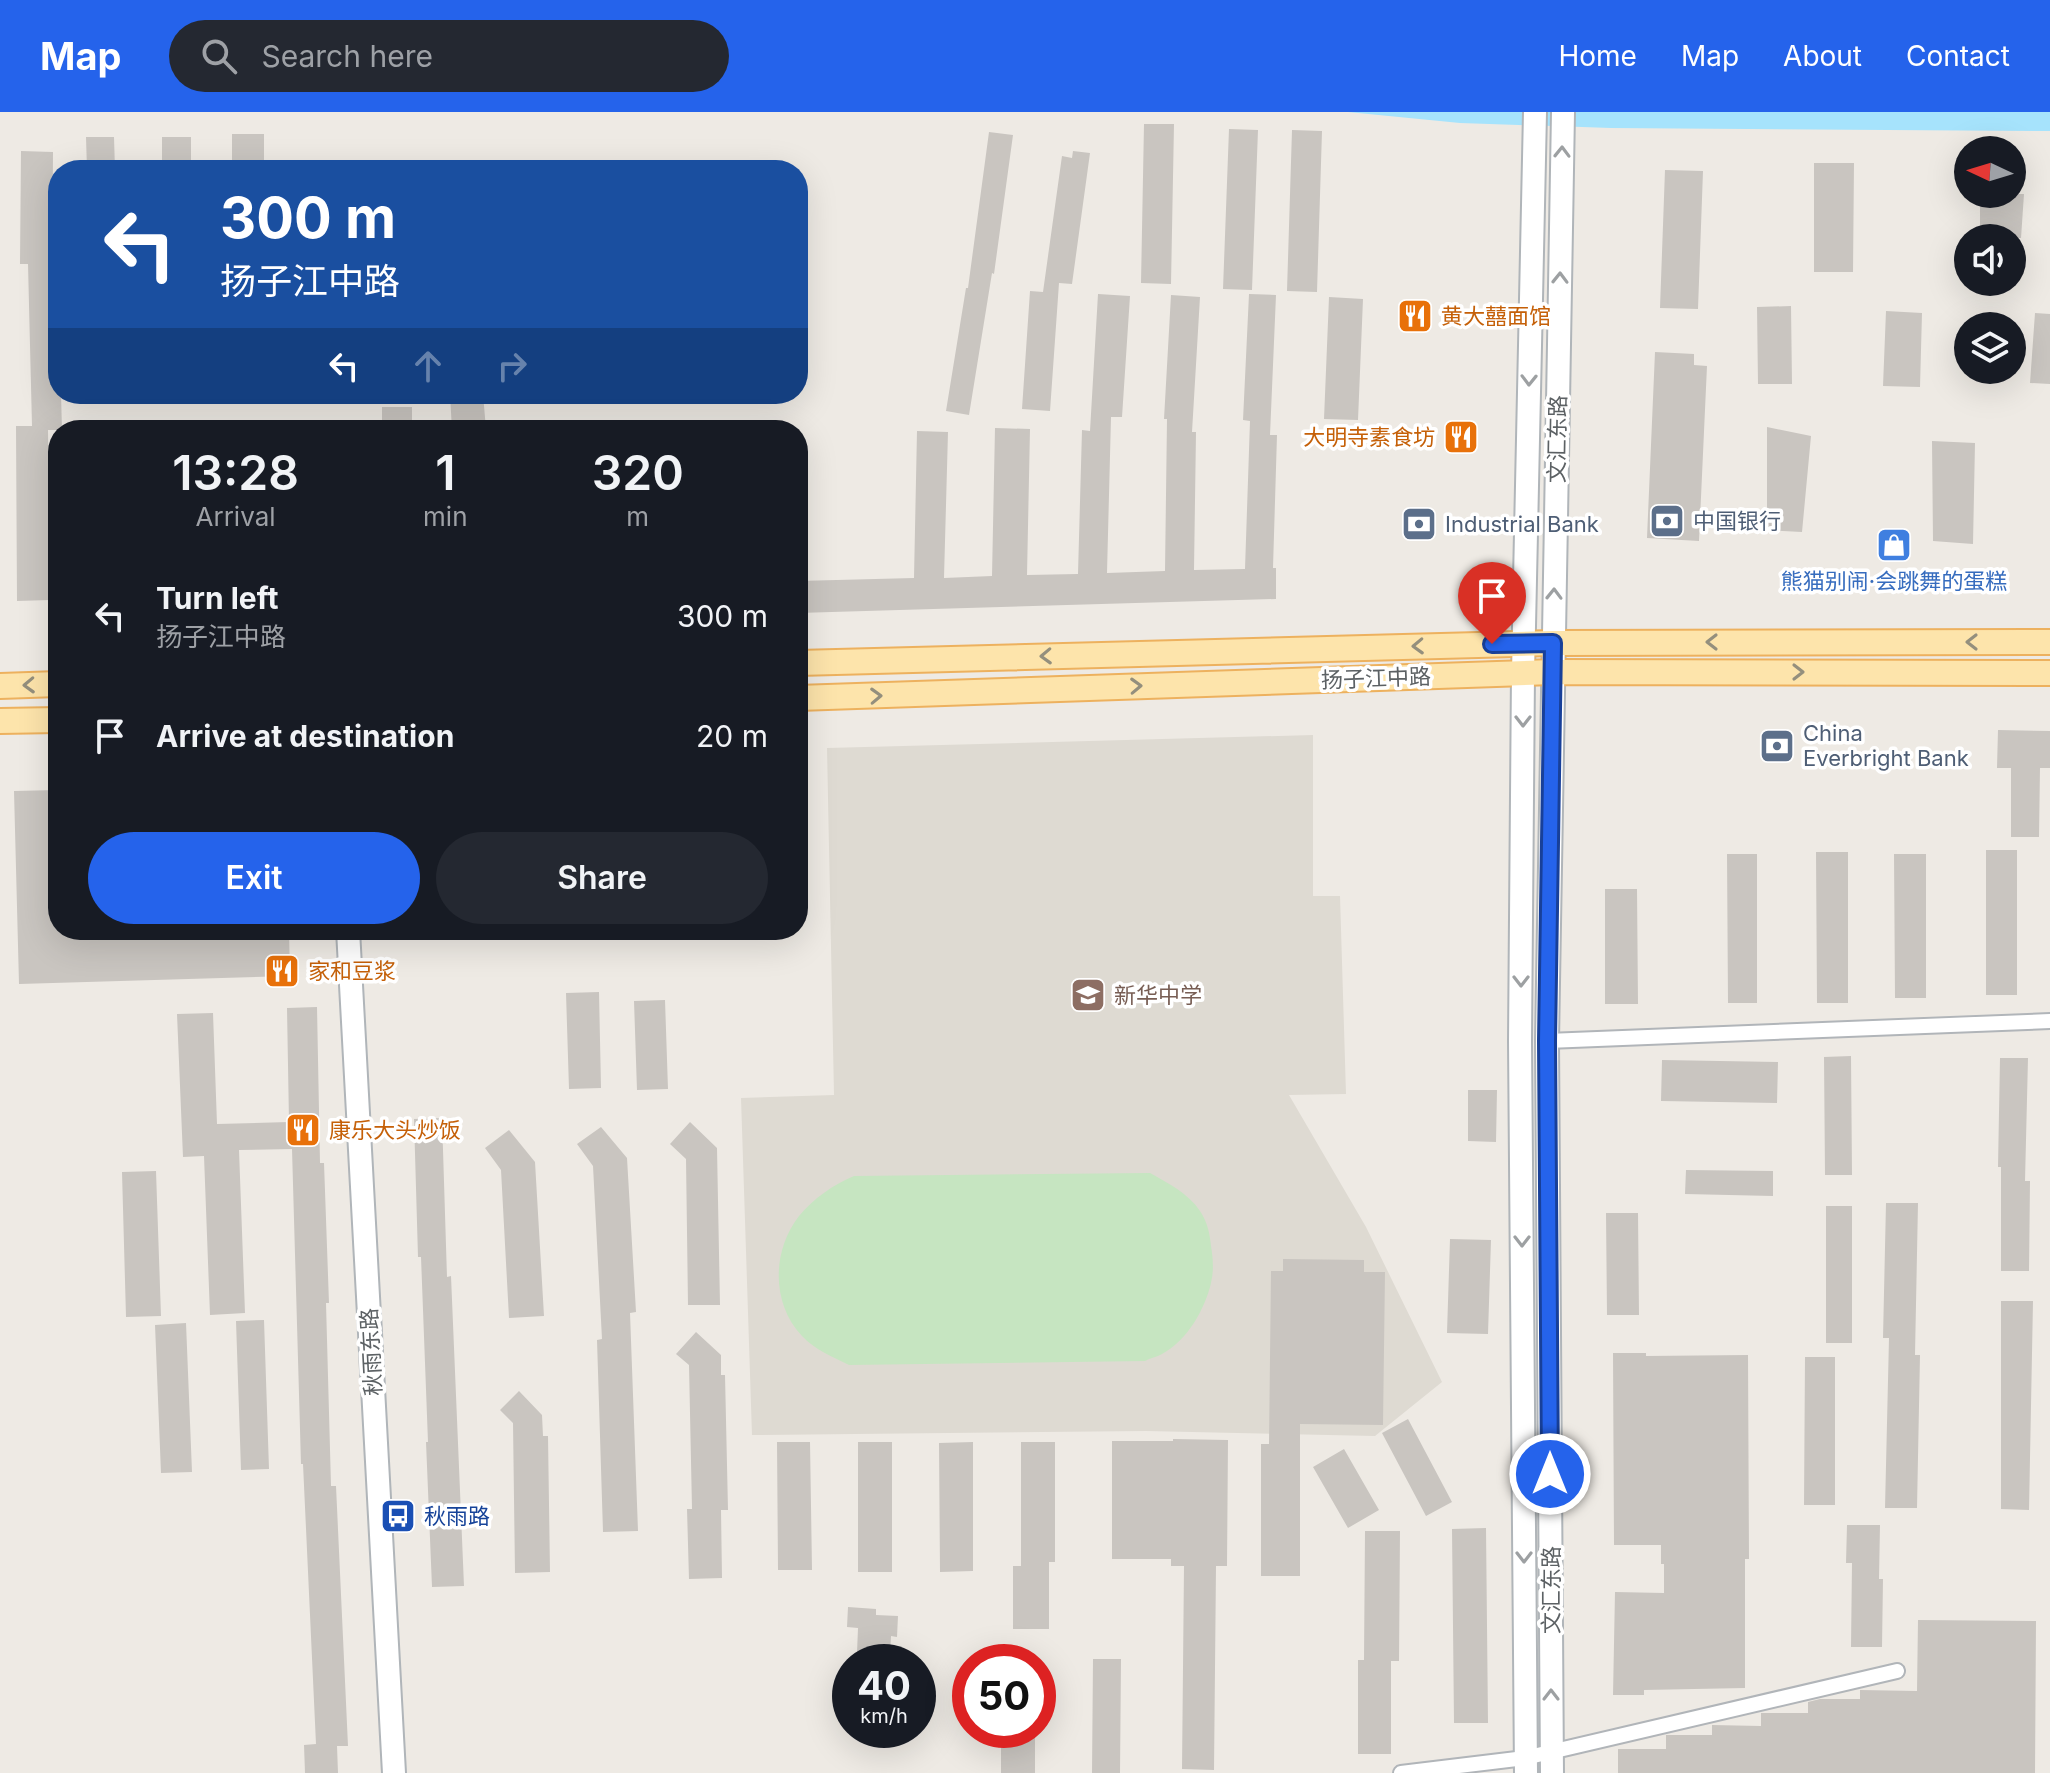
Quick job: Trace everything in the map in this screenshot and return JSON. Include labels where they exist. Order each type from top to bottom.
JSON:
[{"type":"main road","name":"文汇东路","points":[[1526,1766],[1520,1057],[1523,673],[1535,112]]},
{"type":"main road","name":"文汇东路","points":[[1552,1763],[1547,1041],[1563,112]]},
{"type":"main road","name":"扬子江中路","points":[[808,663],[1524,643],[2050,642]]},
{"type":"main road","name":"扬子江中路","points":[[808,698],[1552,672],[2050,673]]},
{"type":"main road","points":[[0,686],[48,684]]},
{"type":"main road","points":[[0,721],[48,720]]},
{"type":"main road","name":"秋雨东路","points":[[349,940],[394,1773]]},
{"type":"street","points":[[1547,1041],[2050,1021]]},
{"type":"street","points":[[1401,1773],[1552,1763],[1897,1671]]},
{"type":"shaded area","name":"新华中学","points":[[1313,735],[1313,896],[1340,896],[1346,1094],[1289,1095],[1366,1227],[1442,1382],[1375,1436],[1146,1431],[752,1435],[741,1098],[834,1095],[827,748]]},
{"type":"green space","points":[[1150,1173],[1184,1194],[1200,1211],[1209,1232],[1213,1269],[1204,1303],[1187,1333],[1171,1348],[1145,1361],[849,1365],[807,1341],[792,1323],[785,1308],[780,1293],[780,1261],[790,1230],[817,1198],[854,1176]]},
{"type":"water","points":[[1348,112],[2050,112],[2050,131],[1611,128],[1460,123]]},
{"type":"building","points":[[1144,124],[1174,124],[1171,284],[1141,283]]},
{"type":"building","points":[[1229,129],[1258,130],[1252,290],[1223,289]]},
{"type":"building","points":[[1292,130],[1322,131],[1317,292],[1287,291]]},
{"type":"building","points":[[989,132],[1013,135],[994,274],[969,415],[946,411],[968,288]]},
{"type":"building","points":[[232,134],[264,134],[264,160],[232,160]]},
{"type":"building","points":[[86,137],[114,137],[115,160],[87,160]]},
{"type":"building","points":[[162,137],[191,137],[191,160],[162,160]]},
{"type":"building","points":[[21,151],[53,152],[53,160],[48,160],[48,404],[61,404],[62,420],[48,420],[48,600],[17,601],[16,426],[32,426],[28,264],[20,264]]},
{"type":"building","points":[[1073,151],[1090,153],[1072,284],[1059,283],[1050,411],[1022,409],[1030,291],[1043,292],[1062,156],[1072,158]]},
{"type":"building","points":[[1814,163],[1854,163],[1853,272],[1814,272]]},
{"type":"building","points":[[1665,170],[1703,171],[1698,309],[1660,308]]},
{"type":"building","points":[[1980,208],[2023,208],[2022,224],[1980,224]]},
{"type":"building","points":[[1098,294],[1130,296],[1122,417],[1111,417],[1107,573],[1165,571],[1167,419],[1164,419],[1171,295],[1200,297],[1192,432],[1196,432],[1194,570],[1245,569],[1250,421],[1243,420],[1249,294],[1276,295],[1270,435],[1277,435],[1273,568],[1276,568],[1276,599],[808,613],[808,581],[914,578],[917,431],[948,432],[944,578],[992,576],[995,428],[1030,429],[1027,575],[1078,574],[1082,430],[1090,431]]},
{"type":"building","points":[[1329,297],[1363,299],[1358,420],[1324,419]]},
{"type":"building","points":[[1791,306],[1792,384],[1758,384],[1757,307]]},
{"type":"building","points":[[1886,311],[1922,313],[1920,387],[1883,386]]},
{"type":"building","points":[[2035,313],[2050,314],[2050,384],[2030,383]]},
{"type":"building","points":[[1655,352],[1694,354],[1694,365],[1707,366],[1699,541],[1647,538]]},
{"type":"building","points":[[451,404],[484,404],[485,420],[451,420]]},
{"type":"building","points":[[382,407],[412,407],[412,420],[382,420]]},
{"type":"building","points":[[1767,427],[1811,436],[1802,532],[1767,530]]},
{"type":"building","points":[[1932,441],[1975,443],[1973,544],[1933,541]]},
{"type":"building","points":[[1998,730],[2050,731],[2050,768],[2040,768],[2039,837],[2011,837],[2011,768],[1997,768]]},
{"type":"building","points":[[48,790],[48,940],[289,940],[290,976],[19,984],[14,791]]},
{"type":"building","points":[[1986,850],[2017,850],[2017,995],[1986,995]]},
{"type":"building","points":[[1816,852],[1848,852],[1848,1003],[1817,1003]]},
{"type":"building","points":[[1727,854],[1757,854],[1757,1003],[1728,1003]]},
{"type":"building","points":[[1894,854],[1926,854],[1926,998],[1895,998]]},
{"type":"building","points":[[1605,889],[1637,889],[1638,1004],[1605,1004]]},
{"type":"building","points":[[599,992],[601,1088],[569,1089],[566,993]]},
{"type":"building","points":[[665,1000],[668,1089],[637,1090],[634,1001]]},
{"type":"building","points":[[317,1007],[320,1163],[324,1163],[329,1303],[326,1303],[331,1486],[336,1486],[348,1746],[337,1746],[338,1773],[305,1773],[304,1745],[316,1744],[301,1464],[292,1149],[239,1150],[245,1313],[210,1315],[204,1156],[183,1157],[177,1014],[213,1013],[217,1124],[289,1122],[287,1008]]},
{"type":"building","points":[[1851,1056],[1852,1175],[1825,1175],[1824,1057]]},
{"type":"building","points":[[2000,1058],[2028,1058],[2025,1181],[2030,1181],[2029,1271],[2001,1271],[2001,1167],[1998,1167]]},
{"type":"building","points":[[1662,1060],[1778,1062],[1777,1103],[1661,1101]]},
{"type":"building","points":[[1468,1090],[1497,1090],[1496,1142],[1468,1141]]},
{"type":"building","points":[[442,1118],[447,1277],[451,1276],[464,1586],[432,1587],[414,1119]]},
{"type":"building","points":[[690,1122],[717,1148],[720,1305],[688,1305],[686,1159],[670,1144]]},
{"type":"building","points":[[601,1127],[627,1158],[636,1312],[630,1313],[638,1531],[603,1532],[597,1340],[602,1339],[593,1166],[577,1144]]},
{"type":"building","points":[[509,1130],[535,1162],[544,1316],[509,1318],[501,1170],[485,1148]]},
{"type":"building","points":[[1686,1170],[1773,1171],[1773,1196],[1685,1194]]},
{"type":"building","points":[[156,1171],[161,1316],[126,1317],[122,1172]]},
{"type":"building","points":[[1886,1203],[1918,1203],[1915,1355],[1920,1355],[1917,1508],[1885,1508],[1889,1338],[1883,1338]]},
{"type":"building","points":[[1826,1206],[1852,1206],[1852,1343],[1826,1343]]},
{"type":"building","points":[[1606,1213],[1638,1213],[1639,1315],[1607,1315]]},
{"type":"building","points":[[1450,1239],[1491,1240],[1488,1334],[1447,1333]]},
{"type":"building","points":[[1283,1259],[1364,1260],[1364,1272],[1385,1272],[1383,1425],[1300,1424],[1300,1576],[1261,1576],[1261,1444],[1269,1444],[1271,1271],[1283,1271]]},
{"type":"building","points":[[2001,1301],[2033,1301],[2029,1510],[2001,1509]]},
{"type":"building","points":[[264,1320],[269,1469],[241,1470],[236,1321]]},
{"type":"building","points":[[186,1323],[192,1472],[161,1473],[155,1325]]},
{"type":"building","points":[[696,1332],[721,1355],[721,1375],[725,1375],[728,1510],[721,1510],[722,1578],[689,1579],[687,1509],[692,1509],[689,1365],[676,1354]]},
{"type":"building","points":[[1613,1353],[1646,1353],[1646,1356],[1748,1355],[1749,1559],[1745,1559],[1745,1688],[1644,1690],[1644,1695],[1613,1695],[1615,1592],[1664,1593],[1664,1564],[1661,1564],[1661,1545],[1614,1545]]},
{"type":"building","points":[[1805,1357],[1835,1357],[1835,1505],[1804,1505]]},
{"type":"building","points":[[519,1391],[542,1415],[543,1436],[548,1436],[550,1572],[515,1573],[513,1423],[500,1410]]},
{"type":"building","points":[[1408,1419],[1452,1502],[1426,1516],[1382,1433]]},
{"type":"building","points":[[1228,1440],[1227,1566],[1216,1566],[1214,1770],[1182,1769],[1184,1566],[1171,1566],[1171,1559],[1112,1559],[1112,1441]]},
{"type":"building","points":[[777,1442],[810,1442],[812,1570],[778,1570]]},
{"type":"building","points":[[858,1442],[892,1442],[892,1572],[858,1572]]},
{"type":"building","points":[[973,1442],[973,1571],[940,1572],[939,1443]]},
{"type":"building","points":[[1021,1442],[1055,1442],[1055,1562],[1049,1562],[1049,1629],[1013,1629],[1013,1566],[1021,1566]]},
{"type":"building","points":[[1344,1449],[1379,1510],[1348,1528],[1313,1467]]},
{"type":"building","points":[[1847,1525],[1880,1525],[1882,1647],[1851,1647],[1852,1563],[1846,1563]]},
{"type":"building","points":[[1486,1528],[1488,1723],[1454,1723],[1452,1529]]},
{"type":"building","points":[[1365,1531],[1400,1531],[1399,1661],[1391,1661],[1391,1754],[1358,1754],[1358,1660],[1364,1660]]},
{"type":"building","points":[[848,1607],[876,1609],[876,1615],[898,1616],[897,1637],[891,1636],[891,1644],[857,1644],[858,1628],[847,1627]]},
{"type":"building","points":[[1918,1620],[2036,1621],[2035,1773],[1618,1773],[1618,1749],[1666,1749],[1666,1735],[1712,1735],[1712,1725],[1761,1726],[1761,1713],[1808,1713],[1808,1702],[1860,1699],[1860,1690],[1917,1691]]},
{"type":"building","points":[[1093,1659],[1121,1659],[1120,1773],[1092,1773]]},
{"type":"building","points":[[1001,1748],[1035,1748],[1035,1773],[1001,1773]]},
{"type":"place","name":"黄大囍面馆","points":[[1415,316]]},
{"type":"place","name":"大明寺素食坊","points":[[1461,437]]},
{"type":"place","name":"中国银行","points":[[1667,521]]},
{"type":"place","name":"Industrial Bank","points":[[1419,524]]},
{"type":"place","name":"熊猫别闹·会跳舞的蛋糕","points":[[1894,545]]},
{"type":"place","name":"China Everbright Bank","points":[[1777,746]]},
{"type":"place","name":"家和豆浆","points":[[282,971]]},
{"type":"place","name":"新华中学","points":[[1088,995]]},
{"type":"place","name":"康乐大头炒饭","points":[[303,1130]]},
{"type":"place","name":"秋雨路","points":[[398,1516]]},
{"type":"route","points":[[1492,644],[1553,643],[1547,1041],[1550,1474]]}]
